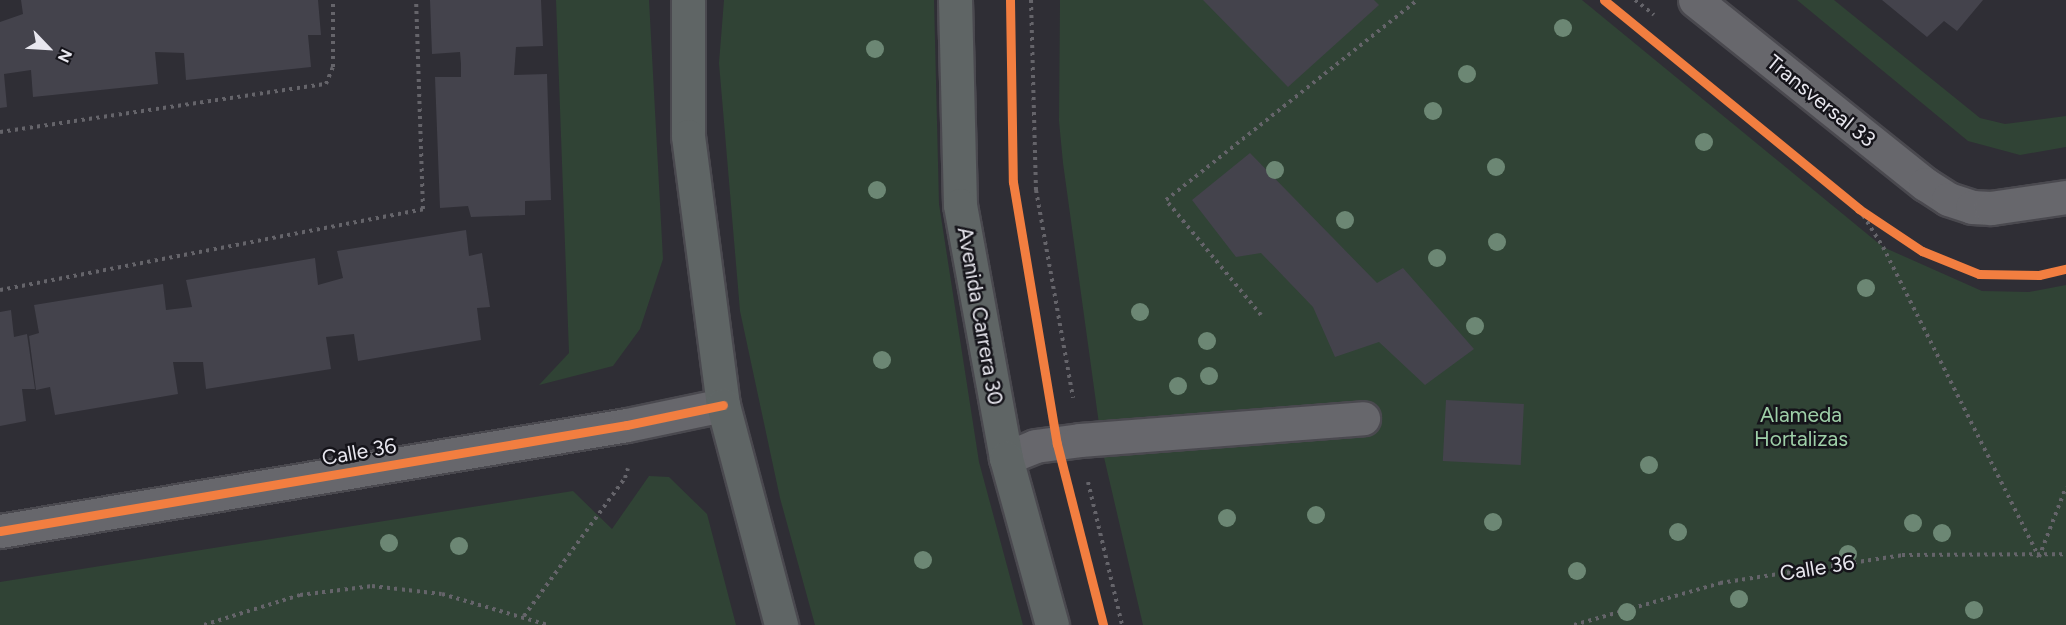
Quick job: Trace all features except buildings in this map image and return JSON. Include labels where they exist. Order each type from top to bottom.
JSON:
[{"type":"main road","points":[[688,0],[688,136],[723,405],[781,625]]},
{"type":"main road","name":"Avenida Carrera 30","points":[[955,0],[960,205],[1006,458],[1052,625]]},
{"type":"street","name":"Transversal 33","points":[[1695,0],[1925,184],[1948,199],[1972,207],[1991,208],[2066,197]]},
{"type":"street","name":"Calle 36","points":[[0,531],[627,425],[723,405]]},
{"type":"street","points":[[1006,458],[1035,446],[1080,440],[1363,418]]},
{"type":"path","points":[[0,132],[326,84],[333,67],[333,0]]},
{"type":"path","points":[[0,290],[423,209],[416,0]]},
{"type":"path","points":[[1031,0],[1036,190],[1080,440],[1122,625]]},
{"type":"path","points":[[1261,315],[1166,200],[1417,0]]},
{"type":"path","points":[[1850,202],[1886,227]]},
{"type":"path","points":[[1859,209],[1888,258],[2039,557]]},
{"type":"path","points":[[524,616],[625,478],[632,456],[627,425]]},
{"type":"path","points":[[2039,557],[2066,487]]},
{"type":"path","points":[[204,625],[300,595],[372,586],[442,594],[524,616],[548,625]]},
{"type":"green space","points":[[556,0],[649,0],[663,259],[640,329],[613,366],[539,385],[569,353]]},
{"type":"green space","points":[[724,0],[934,0],[939,204],[979,462],[1023,625],[815,625],[780,498],[740,311],[719,63]]},
{"type":"green space","name":"Alameda Hortalizas","points":[[1060,0],[1582,0],[1883,247],[1982,291],[2029,292],[2066,285],[2066,625],[1143,625],[1103,453],[1063,163],[1059,121]]},
{"type":"green space","points":[[1797,0],[1834,0],[1980,118],[2005,124],[2066,116],[2066,147],[2020,155],[1968,141]]},
{"type":"green space","points":[[649,476],[669,477],[707,514],[736,625],[0,625],[0,582],[573,491],[612,529]]},
{"type":"cycle path","points":[[1010,0],[1013,182],[1057,444],[1103,625]]},
{"type":"cycle path","points":[[1604,0],[1859,209],[1922,251],[1979,274],[2039,275],[2066,269]]},
{"type":"cycle path","points":[[0,531],[627,425],[723,405]]}]
